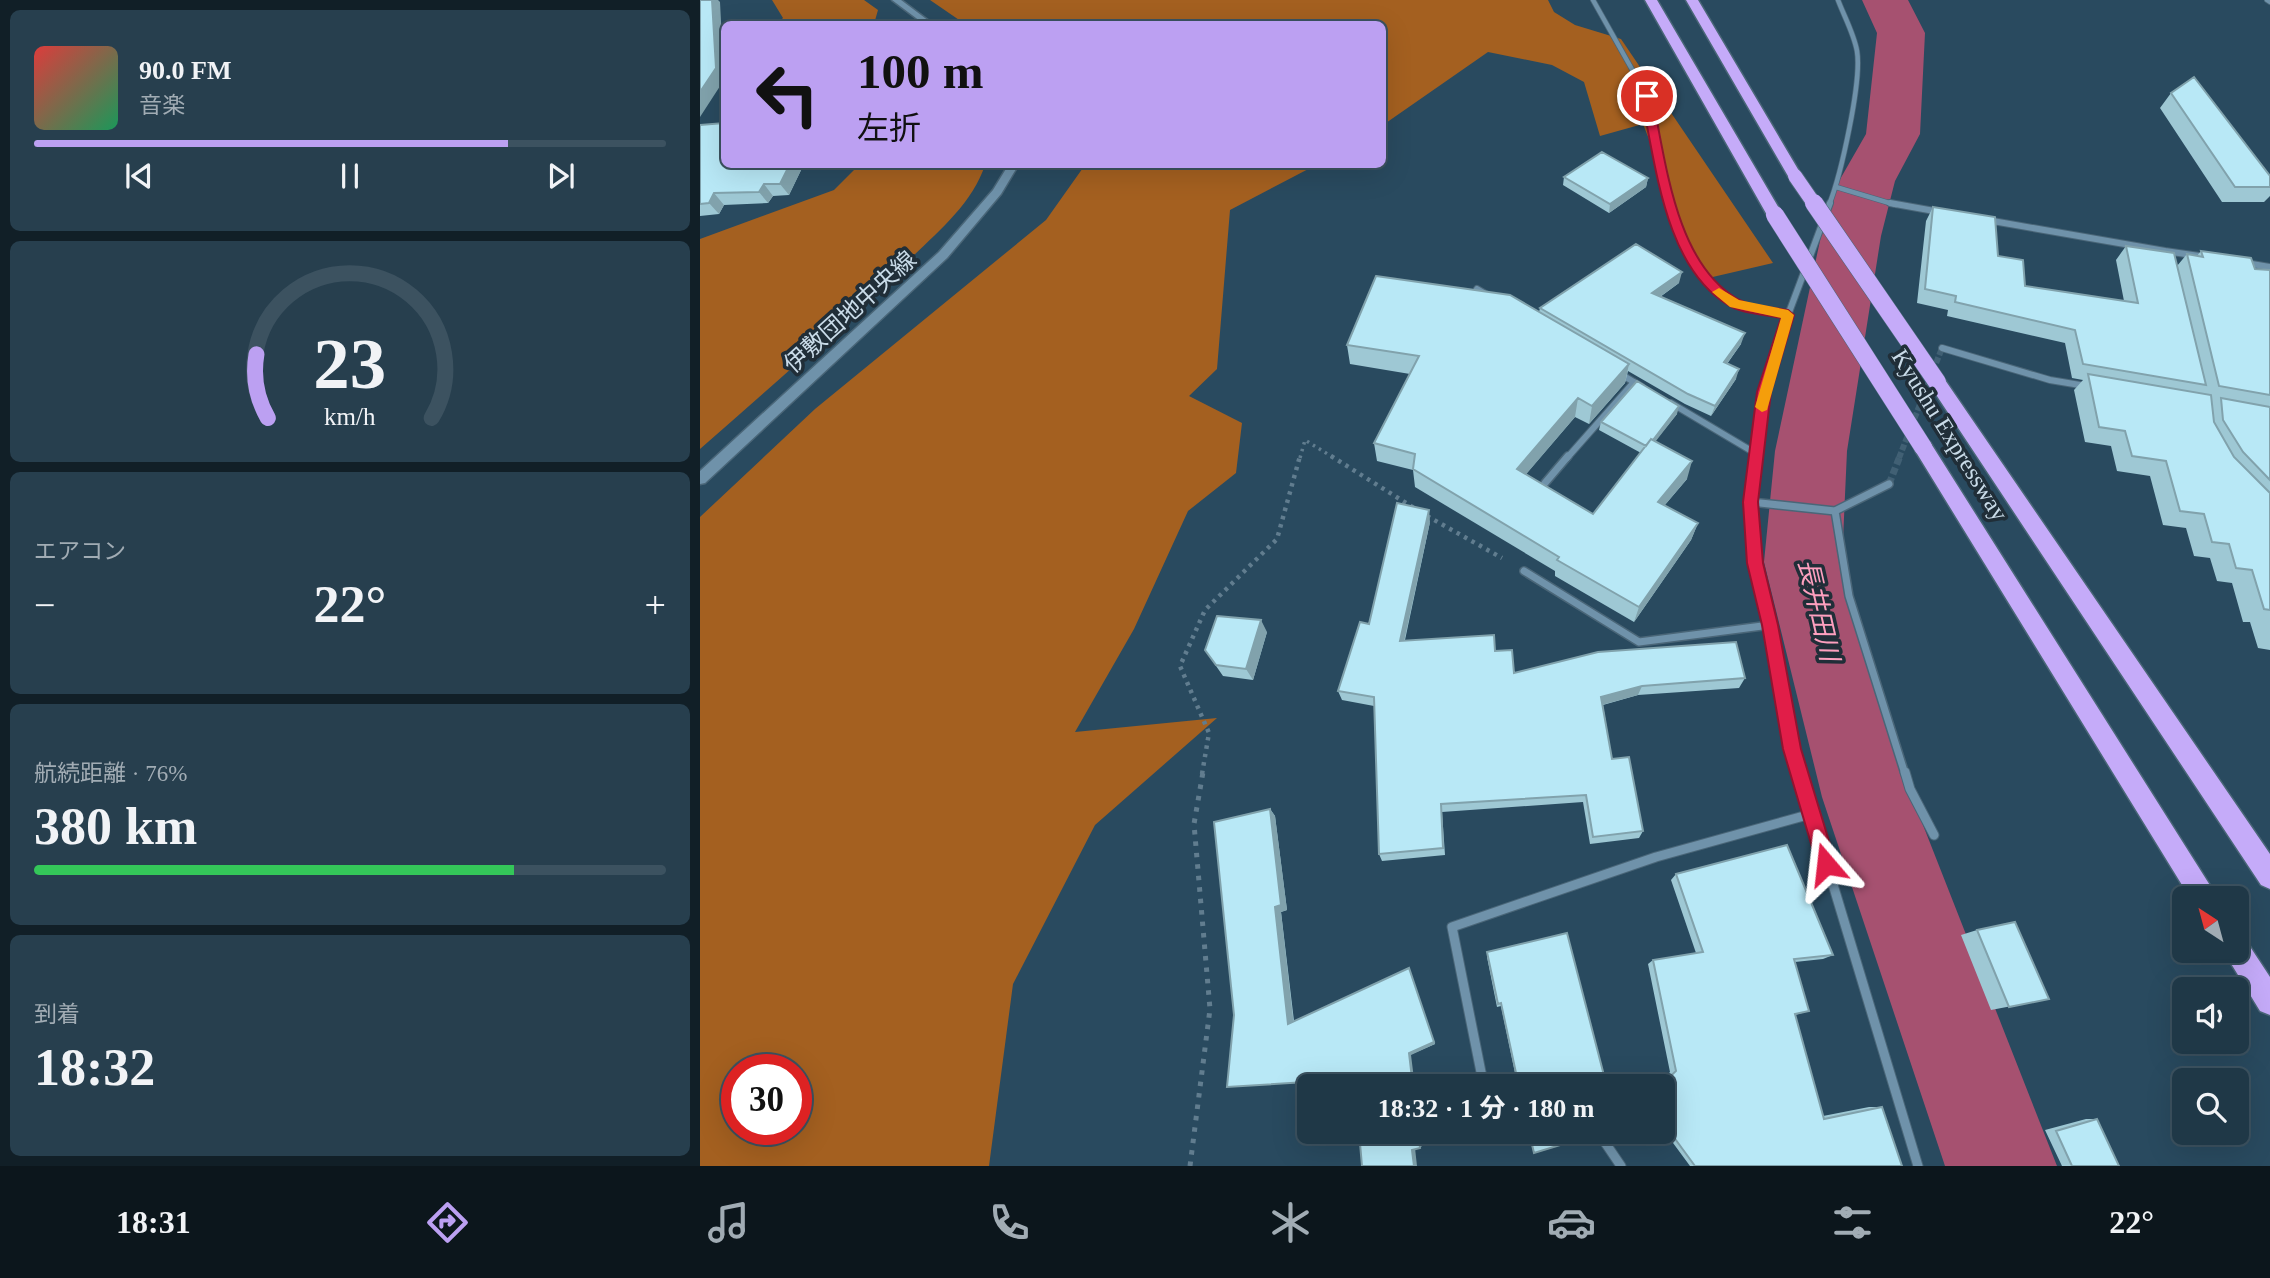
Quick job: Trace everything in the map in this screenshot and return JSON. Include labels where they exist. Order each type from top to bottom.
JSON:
[{"type":"highway","name":"Kyushu Expressway","points":[[1651,0],[1776,215],[2197,886]]},
{"type":"highway","name":"Kyushu Expressway","points":[[1692,0],[1796,176],[2270,876]]},
{"type":"highway","points":[[2246,963],[2270,1001]]},
{"type":"street","points":[[896,0],[925,21]]},
{"type":"street","points":[[1593,0],[1647,96],[1669,200],[1685,249],[1711,286],[1735,304],[1788,315]]},
{"type":"street","points":[[1839,0],[1857,51],[1856,86],[1836,187],[1788,315],[1764,392],[1751,502],[1755,563],[1770,625],[1792,749],[1918,1166]]},
{"type":"street","name":"伊敷団地中央線","points":[[700,479],[943,255],[997,192],[1012,168]]},
{"type":"street","points":[[1836,187],[1901,206],[1954,215]]},
{"type":"street","points":[[1981,219],[2218,259]]},
{"type":"street","points":[[2165,251],[2168,264]]},
{"type":"street","points":[[2244,263],[2270,267]]},
{"type":"street","points":[[1477,289],[1499,302]]},
{"type":"street","points":[[1942,348],[2050,380],[2091,387]]},
{"type":"street","points":[[1612,368],[1646,389]]},
{"type":"street","points":[[1545,484],[1634,382]]},
{"type":"street","points":[[1658,396],[1755,453]]},
{"type":"street","points":[[1751,502],[1835,511],[1889,484]]},
{"type":"street","points":[[1835,511],[1849,596],[1910,789],[1934,835]]},
{"type":"street","points":[[1524,571],[1639,642],[1770,625]]},
{"type":"street","points":[[1481,1074],[1452,927],[1656,857],[1811,814]]},
{"type":"street","points":[[1607,1144],[1621,1166]]},
{"type":"path","points":[[1190,1166],[1210,1009],[1194,824],[1209,733],[1180,666],[1205,610],[1277,539],[1305,440],[1418,511],[1524,571]]},
{"type":"shaded area","points":[[772,0],[864,0],[878,10],[875,21],[780,21],[783,18]]},
{"type":"shaded area","points":[[930,0],[1548,0],[1554,12],[1575,25],[1621,39],[1773,263],[1704,279],[1643,124],[1600,136],[1584,82],[1552,65],[1488,52],[1386,123],[1386,21],[961,21]]},
{"type":"shaded area","points":[[856,168],[984,168],[962,206],[940,230],[830,334],[700,449],[700,239],[834,190]]},
{"type":"shaded area","points":[[1083,168],[1310,168],[1230,210],[1217,369],[1189,396],[1242,423],[1236,473],[1188,511],[1134,629],[1075,732],[1217,718],[1095,825],[1013,984],[989,1166],[700,1166],[700,517],[815,409],[1046,220]]},
{"type":"building","points":[[700,0],[712,0],[716,68],[700,92]]},
{"type":"building","points":[[2194,77],[2270,176],[2270,187],[2235,187],[2171,93]]},
{"type":"building","points":[[721,123],[721,168],[788,168],[780,184],[764,184],[759,192],[714,193],[709,203],[700,204],[700,125]]},
{"type":"building","points":[[1602,152],[1648,178],[1610,204],[1564,177]]},
{"type":"building","points":[[1933,207],[1995,217],[1998,256],[2023,260],[2025,286],[2138,303],[2126,246],[2174,253],[2206,385],[2083,364],[2075,330],[1955,302],[1956,296],[1925,289]]},
{"type":"building","points":[[1636,244],[1682,272],[1652,293],[1745,333],[1724,362],[1739,369],[1715,406],[1688,394],[1540,308]]},
{"type":"building","points":[[2201,251],[2251,258],[2255,269],[2270,270],[2270,395],[2219,386],[2187,254],[2203,257]]},
{"type":"building","points":[[1376,276],[1510,295],[1629,364],[1592,406],[1578,398],[1517,469],[1593,514],[1651,439],[1692,461],[1658,502],[1698,523],[1639,607],[1557,560],[1559,557],[1413,469],[1415,454],[1374,443],[1419,356],[1347,345]]},
{"type":"building","points":[[2088,374],[2211,395],[2214,422],[2234,457],[2270,493],[2270,610],[2264,609],[2252,570],[2236,568],[2229,544],[2212,542],[2204,514],[2180,511],[2166,461],[2132,456],[2125,431],[2099,427]]},
{"type":"building","points":[[1637,381],[1679,406],[1646,446],[1601,422]]},
{"type":"building","points":[[2221,398],[2270,407],[2270,480],[2243,452],[2223,420]]},
{"type":"building","points":[[1397,503],[1429,510],[1400,641],[1494,635],[1495,651],[1512,650],[1514,673],[1598,652],[1736,642],[1745,678],[1642,686],[1601,697],[1612,759],[1629,757],[1643,831],[1593,837],[1586,795],[1441,804],[1443,848],[1379,854],[1374,697],[1338,691],[1360,622],[1369,624]]},
{"type":"building","points":[[1217,616],[1261,620],[1246,669],[1216,665],[1205,650]]},
{"type":"building","points":[[1270,809],[1281,905],[1275,907],[1288,1024],[1409,968],[1434,1042],[1409,1053],[1411,1074],[1297,1074],[1297,1083],[1227,1087],[1234,1015],[1214,822]]},
{"type":"building","points":[[1787,845],[1833,955],[1794,959],[1809,1011],[1795,1014],[1824,1119],[1882,1107],[1902,1166],[1695,1166],[1675,1139],[1675,1074],[1673,1074],[1676,1071],[1653,960],[1703,952],[1676,874]]},
{"type":"building","points":[[2015,922],[2049,999],[2009,1007],[1977,930]]},
{"type":"building","points":[[1567,933],[1604,1074],[1516,1074],[1487,952]]},
{"type":"building","points":[[2097,1119],[2119,1166],[2072,1166],[2056,1131]]},
{"type":"building","points":[[1360,1144],[1420,1144],[1420,1148],[1412,1150],[1414,1166],[1362,1166]]},
{"type":"building","points":[[1532,1144],[1563,1144],[1534,1153]]},
{"type":"waterway","name":"長井田川","points":[[1885,0],[1901,33],[1893,134],[1867,181],[1851,236],[1811,451],[1803,562],[1867,797],[2001,1166]]},
{"type":"tunnel","points":[[1899,458],[1942,348]]},
{"type":"tunnel","points":[[1889,484],[1900,456]]},
{"type":"slow traffic","points":[[1719,292],[1735,304],[1788,315],[1764,392],[1762,407]]},
{"type":"route","points":[[1647,96],[1669,200],[1685,249],[1711,286],[1735,304],[1788,315],[1764,392],[1755,453],[1751,502],[1755,563],[1770,625],[1792,749],[1826,864]]}]
